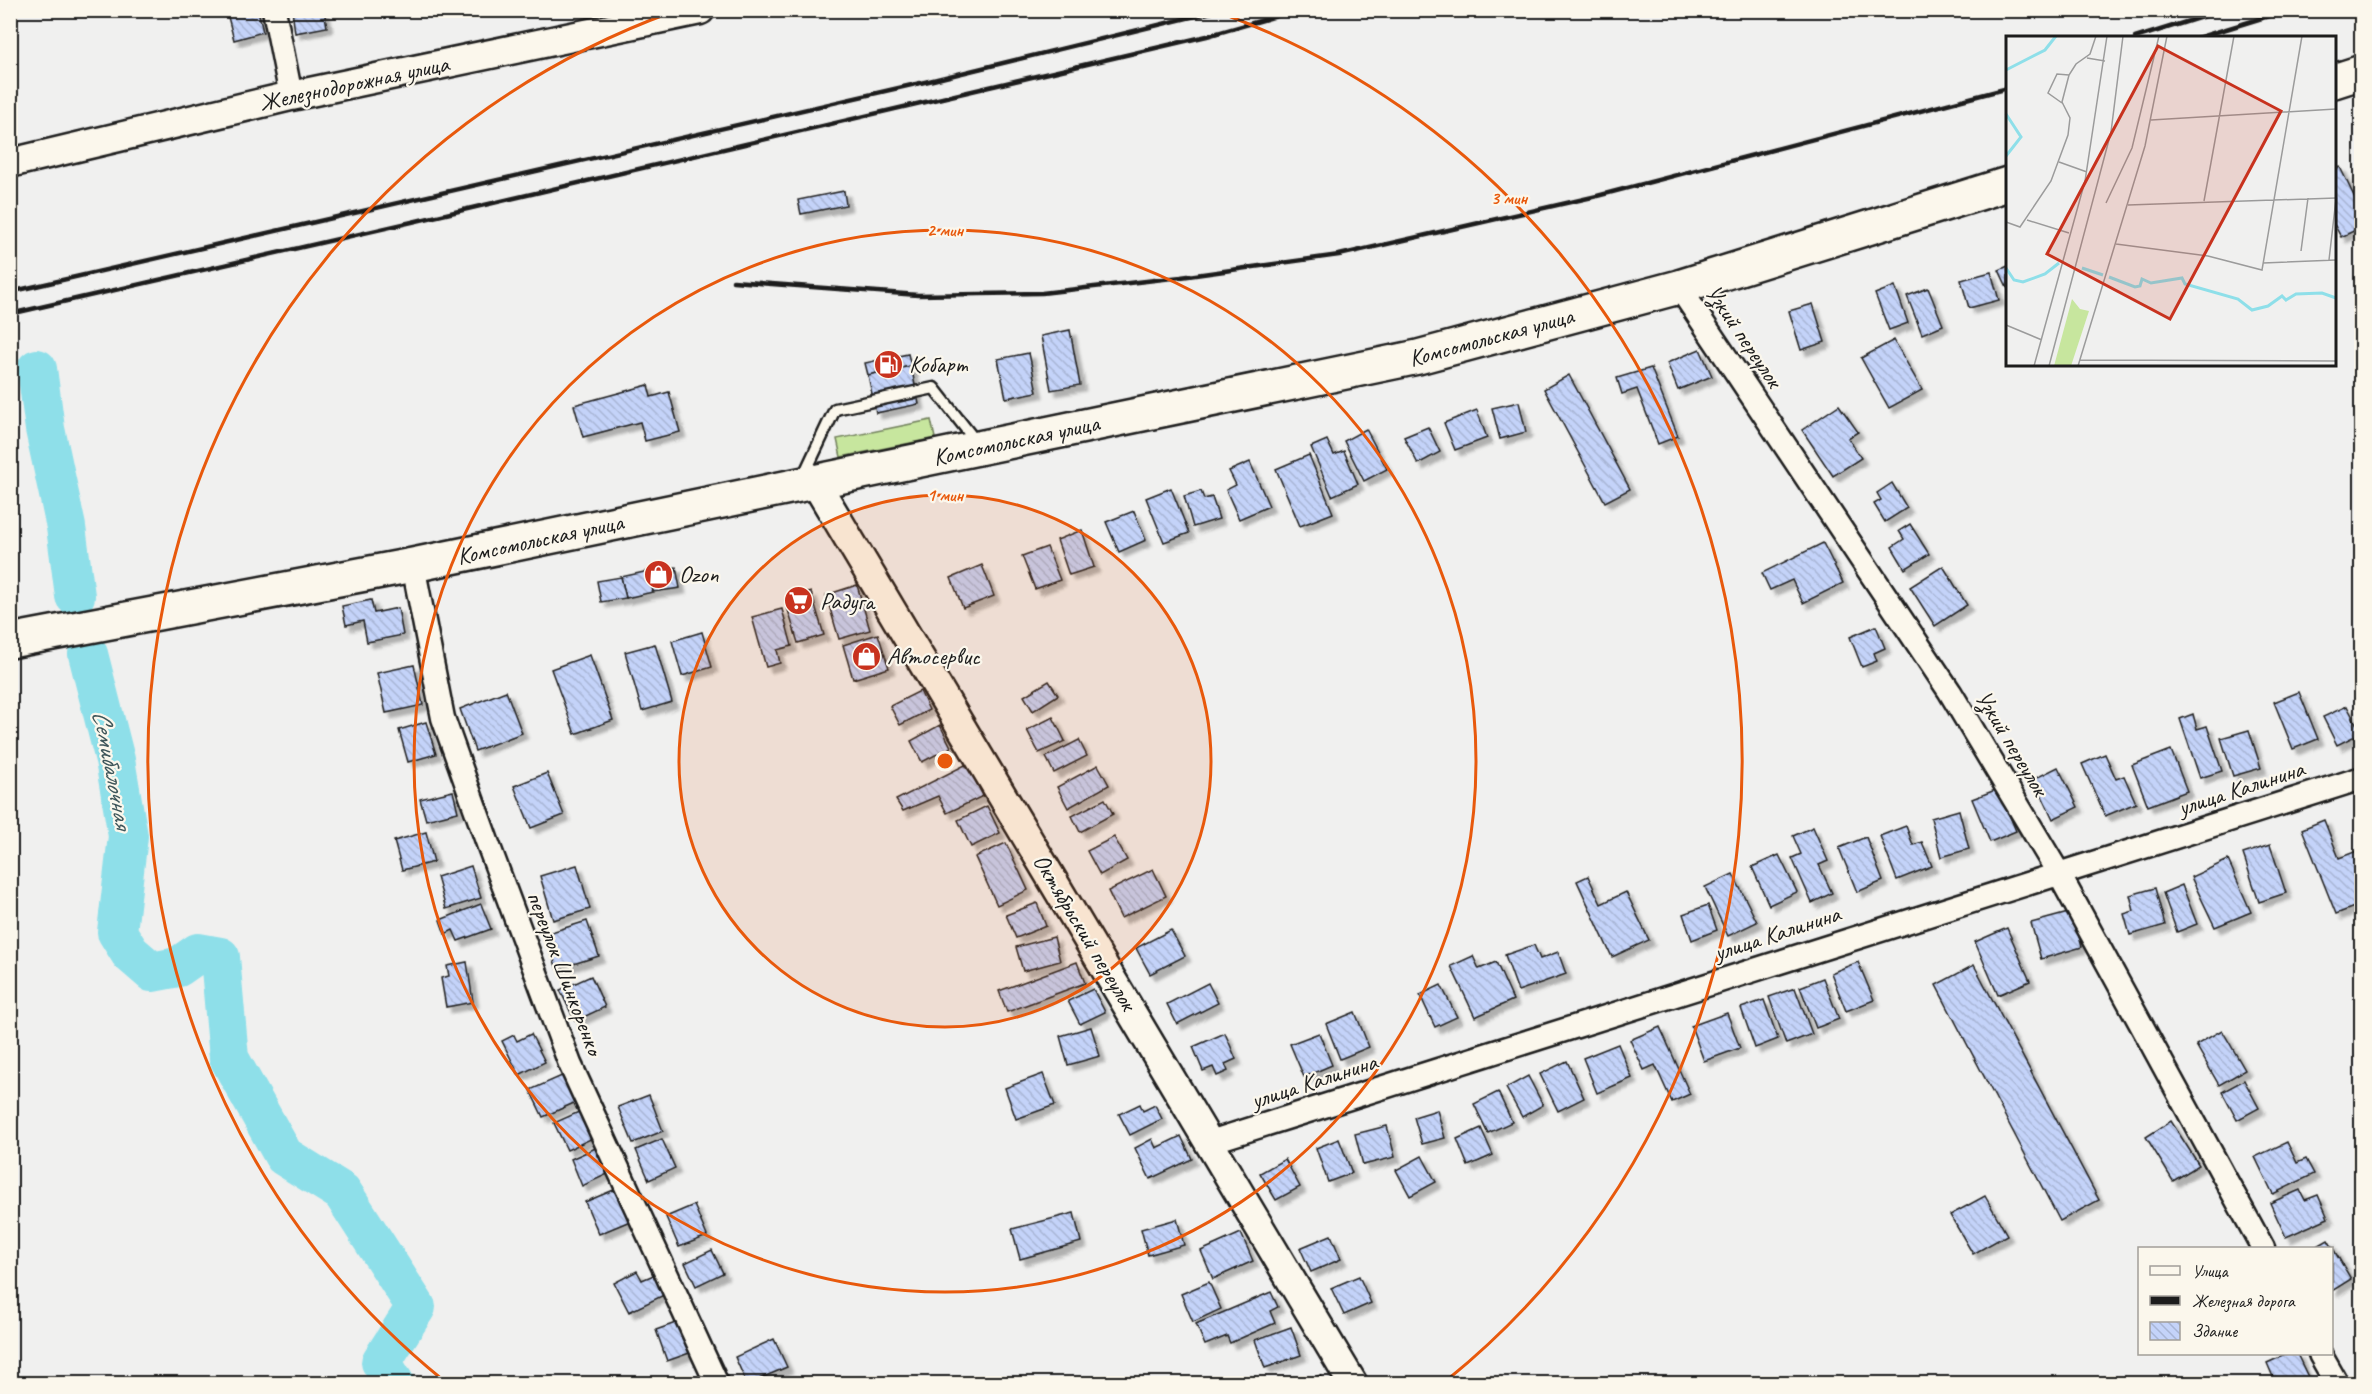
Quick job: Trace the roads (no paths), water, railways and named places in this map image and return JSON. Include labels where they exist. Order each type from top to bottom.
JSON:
[{"type":"main road","points":[[2336,80],[2361,72]]},
{"type":"main road","name":"Комсомольская улица","points":[[10,641],[413,565],[1418,357],[1679,287],[2006,183]]},
{"type":"street","points":[[274,10],[291,96]]},
{"type":"street","name":"Железнодорожная улица","points":[[10,163],[291,96],[700,10]]},
{"type":"street","name":"Узкий переулок","points":[[1679,287],[1950,692],[2059,874],[2262,1247]]},
{"type":"street","name":"Октябрьский переулок","points":[[807,484],[1210,1142],[1353,1383]]},
{"type":"street","name":"переулок Шинкоренко","points":[[413,565],[442,718],[496,866],[570,1064],[717,1383]]},
{"type":"street","name":"улица Калинина","points":[[1210,1142],[2361,778]]},
{"type":"street","points":[[2321,1355],[2337,1383]]},
{"type":"lane","points":[[807,484],[835,409],[934,388],[981,448]]},
{"type":"waterway","name":"Семибалочная","points":[[37,369],[45,429],[66,527],[75,596]]},
{"type":"waterway","name":"Семибалочная","points":[[88,654],[115,760],[128,836],[117,932],[130,953],[152,972],[178,967],[198,953],[220,957],[229,1058],[284,1156],[342,1192],[416,1307],[381,1362],[395,1384]]},
{"type":"railway","points":[[10,292],[929,81],[1220,10]]},
{"type":"railway","points":[[10,314],[1207,36],[1298,10]]},
{"type":"railway","points":[[2141,36],[2224,10]]},
{"type":"railway","points":[[2204,36],[2288,10]]},
{"type":"railway","points":[[733,281],[918,295],[1042,293],[1339,255],[1597,196],[2006,89]]},
{"type":"place","name":"Кобарт","points":[[888,364]]},
{"type":"place","name":"Ozon","points":[[658,574]]},
{"type":"place","name":"Радуга","points":[[799,601]]},
{"type":"place","name":"Автосервис","points":[[866,656]]}]
